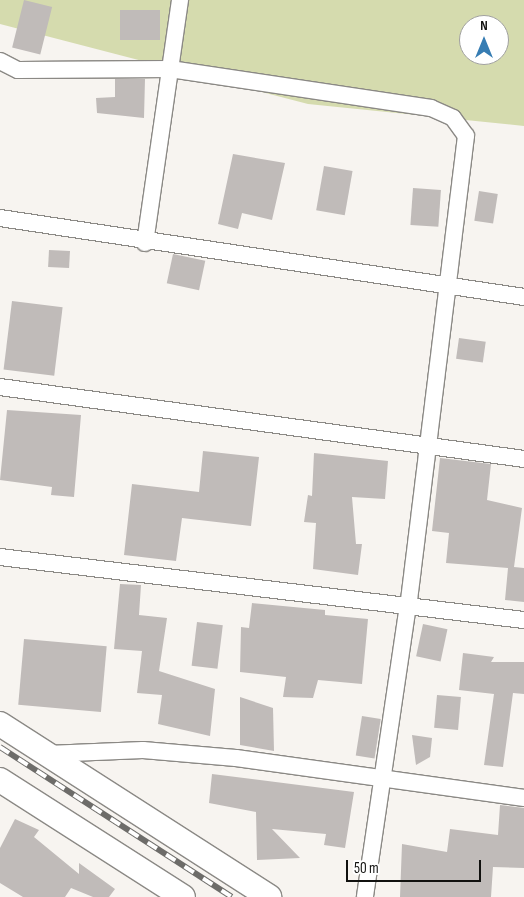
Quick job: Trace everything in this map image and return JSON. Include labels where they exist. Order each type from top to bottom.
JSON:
[{"type":"main road","points":[[0,724],[269,897]]},
{"type":"main road","points":[[0,780],[183,897]]},
{"type":"street","points":[[145,243],[180,0]]},
{"type":"street","points":[[0,61],[18,70],[170,69],[431,108],[453,118],[466,136],[449,287],[408,606],[384,780],[365,897]]},
{"type":"street","points":[[0,218],[145,243],[524,297]]},
{"type":"street","points":[[0,387],[524,459]]},
{"type":"street","points":[[0,557],[524,620]]},
{"type":"street","points":[[47,754],[143,750],[524,798]]},
{"type":"green space","points":[[0,0],[524,0],[524,126],[308,104],[0,24]]},
{"type":"building","points":[[24,0],[52,7],[40,55],[12,48]]},
{"type":"building","points":[[120,10],[160,10],[160,40],[120,40]]},
{"type":"building","points":[[115,79],[145,79],[144,118],[97,113],[96,98],[115,97]]},
{"type":"building","points":[[233,154],[285,163],[272,220],[242,213],[238,229],[218,224]]},
{"type":"building","points":[[324,166],[353,171],[345,215],[316,210]]},
{"type":"building","points":[[413,188],[441,190],[438,227],[410,225]]},
{"type":"building","points":[[479,191],[498,194],[493,224],[474,221]]},
{"type":"building","points":[[49,250],[70,251],[69,268],[48,267]]},
{"type":"building","points":[[173,254],[205,261],[199,290],[167,283]]},
{"type":"building","points":[[12,301],[63,307],[54,376],[4,369]]},
{"type":"building","points":[[459,338],[486,342],[483,363],[456,359]]},
{"type":"building","points":[[7,410],[81,415],[74,497],[51,495],[52,487],[0,480]]},
{"type":"building","points":[[203,451],[259,457],[251,526],[182,518],[176,561],[124,555],[132,484],[199,492]]},
{"type":"building","points":[[314,453],[388,461],[385,499],[352,497],[356,544],[362,544],[358,575],[313,569],[316,523],[304,522],[308,495],[312,496]]},
{"type":"building","points":[[440,458],[491,464],[487,500],[522,508],[514,567],[524,568],[524,602],[505,600],[508,568],[446,563],[449,533],[432,531]]},
{"type":"building","points":[[120,584],[141,585],[139,615],[167,618],[159,671],[215,689],[210,736],[158,724],[162,695],[137,693],[142,651],[114,649]]},
{"type":"building","points":[[252,603],[325,610],[325,615],[368,619],[362,684],[318,680],[313,698],[283,697],[286,677],[240,672],[241,627],[249,628]]},
{"type":"building","points":[[197,622],[223,625],[217,669],[192,666]]},
{"type":"building","points":[[423,624],[447,629],[441,661],[416,656]]},
{"type":"building","points":[[24,639],[107,646],[101,712],[18,705]]},
{"type":"building","points":[[463,653],[494,657],[491,662],[524,662],[524,694],[513,693],[503,767],[484,765],[494,694],[459,690]]},
{"type":"building","points":[[437,695],[461,697],[458,730],[434,728]]},
{"type":"building","points":[[240,697],[273,708],[274,751],[240,745]]},
{"type":"building","points":[[362,716],[381,719],[375,758],[356,756]]},
{"type":"building","points":[[412,735],[432,738],[430,757],[416,765]]},
{"type":"building","points":[[212,774],[354,792],[345,848],[324,845],[326,834],[272,829],[300,858],[257,860],[256,812],[209,803]]},
{"type":"building","points":[[500,805],[524,808],[524,868],[493,867],[491,897],[400,897],[402,844],[447,852],[450,829],[498,835]]},
{"type":"building","points":[[15,819],[39,830],[34,837],[79,874],[79,863],[115,889],[109,897],[93,897],[71,888],[65,897],[23,897],[0,883],[0,848]]},
{"type":"railway","points":[[0,747],[232,897]]}]
